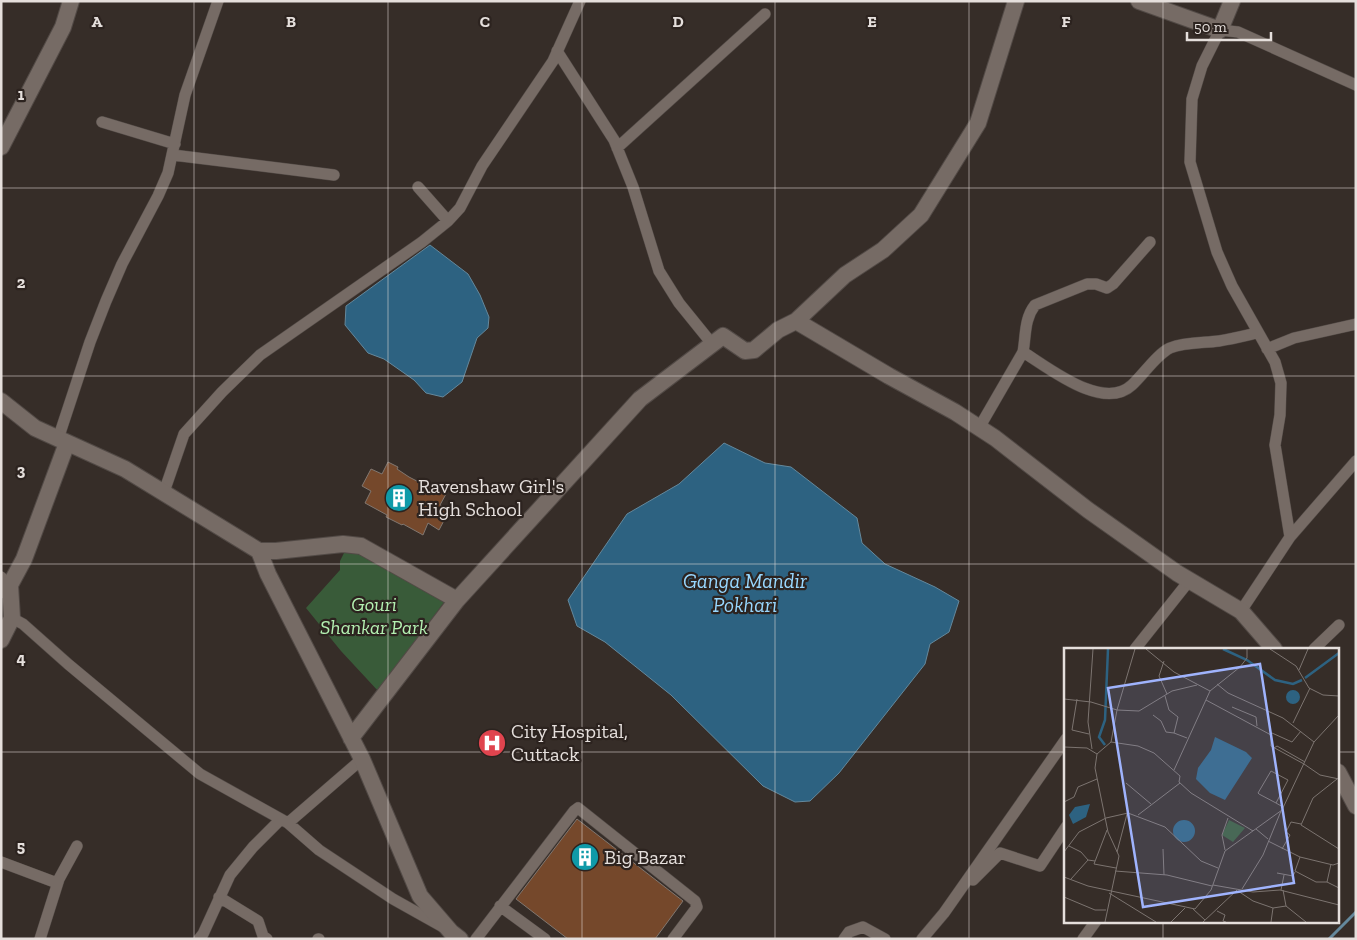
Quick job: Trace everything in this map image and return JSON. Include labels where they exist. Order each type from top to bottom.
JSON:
[{"type":"street","points":[[1,147],[63,27],[71,1]]},
{"type":"street","points":[[1,640],[12,618],[4,585],[24,559],[63,441],[90,342],[106,301],[122,264],[168,173],[185,95],[218,1]]},
{"type":"street","points":[[164,492],[184,434],[222,392],[260,355],[422,242],[448,221],[460,208],[482,166],[553,61],[580,1]]},
{"type":"street","points":[[351,738],[457,600],[640,399],[724,336],[745,351],[754,350],[778,330],[796,321],[845,275],[883,250],[921,215],[978,123],[1016,1]]},
{"type":"street","points":[[1139,1],[1220,30],[1238,32],[1356,85]]},
{"type":"street","points":[[1232,1],[1202,66],[1192,99],[1190,162],[1217,252],[1232,286],[1275,362],[1282,383],[1280,415],[1275,445],[1290,537]]},
{"type":"street","points":[[617,148],[765,14]]},
{"type":"street","points":[[557,51],[617,148],[633,187],[658,271],[679,303],[713,344]]},
{"type":"street","points":[[102,122],[174,150],[334,174]]},
{"type":"street","points":[[418,186],[448,221]]},
{"type":"street","points":[[979,428],[1023,352],[1025,327],[1035,306],[1087,284],[1096,284],[1107,288],[1113,284],[1150,242]]},
{"type":"street","points":[[796,321],[888,376],[955,412],[995,438],[1088,510],[1189,581],[1240,611],[1273,648]]},
{"type":"street","points":[[1267,349],[1294,338],[1356,324]]},
{"type":"street","points":[[1023,352],[1082,389],[1117,394],[1130,387],[1170,348],[1222,341],[1257,333]]},
{"type":"street","points":[[1,401],[35,428],[125,469],[259,551],[343,544],[361,546],[457,600]]},
{"type":"street","points":[[1240,611],[1290,537],[1356,461]]},
{"type":"street","points":[[259,551],[268,574],[362,759],[420,896],[455,935]]},
{"type":"street","points":[[1136,648],[1189,581]]},
{"type":"street","points":[[12,618],[23,624],[200,774],[285,821],[319,850],[393,899],[455,935]]},
{"type":"street","points":[[1315,648],[1339,624]]},
{"type":"street","points":[[922,939],[944,913],[1064,742]]},
{"type":"street","points":[[199,939],[230,875],[254,847],[362,759]]},
{"type":"street","points":[[1340,776],[1356,806]]},
{"type":"street","points":[[476,939],[578,808],[695,901],[697,907],[673,939]]},
{"type":"street","points":[[932,939],[971,883],[1000,853],[1040,866],[1064,829]]},
{"type":"street","points":[[40,939],[57,883],[77,846]]},
{"type":"street","points":[[1,862],[57,883]]},
{"type":"street","points":[[219,897],[258,921],[262,936],[267,939]]},
{"type":"street","points":[[500,906],[545,939]]},
{"type":"street","points":[[1083,939],[1095,922]]},
{"type":"street","points":[[844,939],[849,932],[863,927],[885,939]]},
{"type":"green space","name":"Gouri Shankar Park","points":[[359,550],[444,602],[379,692],[341,651],[306,608],[340,570],[340,561],[344,553]]},
{"type":"water","points":[[430,245],[468,274],[480,295],[489,317],[488,328],[477,338],[462,382],[443,397],[426,393],[414,380],[384,359],[368,353],[345,325],[346,306]]},
{"type":"water","name":"Ganga Mandir Pokhari","points":[[724,443],[765,463],[791,467],[857,518],[862,543],[885,564],[935,587],[959,601],[949,632],[930,644],[925,664],[839,773],[810,801],[795,802],[763,786],[671,695],[605,642],[577,626],[568,600],[627,514],[679,484]]},
{"type":"building","name":"Ravenshaw Girl's High School","points":[[388,462],[398,467],[397,469],[409,477],[438,492],[446,494],[440,505],[449,511],[439,530],[428,523],[423,535],[386,517],[387,515],[365,503],[371,491],[362,486],[371,469],[382,474]]},
{"type":"building","name":"Big Bazar","points":[[577,819],[683,901],[655,939],[568,939],[516,899]]},
{"type":"waterway","points":[[1329,939],[1356,912]]},
{"type":"place","name":"Ravenshaw Girl's High School","points":[[399,498]]},
{"type":"place","name":"City Hospital, Cuttack","points":[[492,743]]},
{"type":"place","name":"Big Bazar","points":[[585,857]]}]
